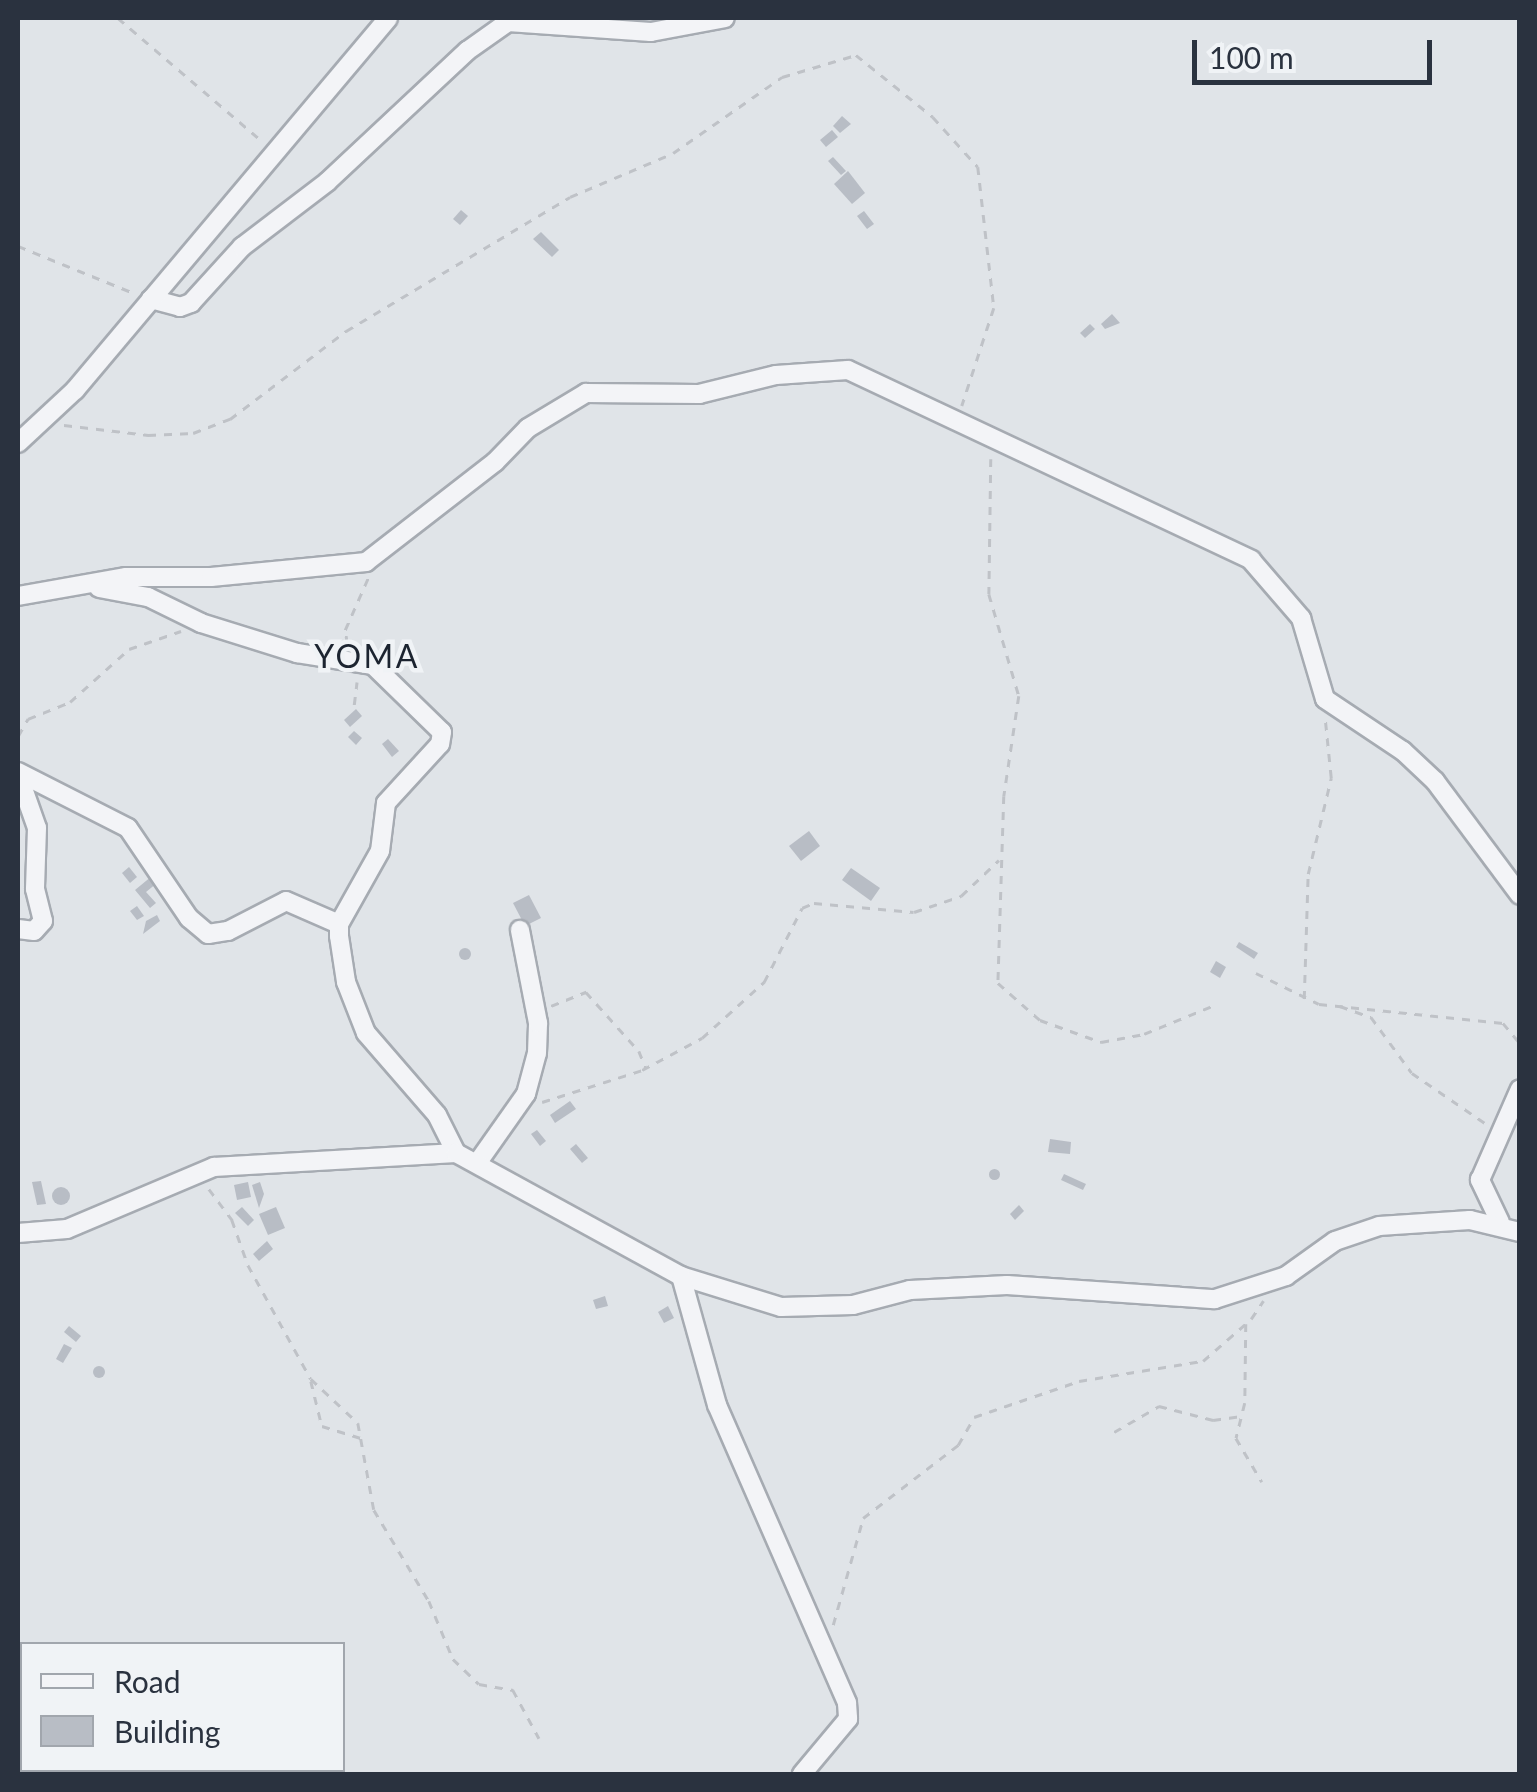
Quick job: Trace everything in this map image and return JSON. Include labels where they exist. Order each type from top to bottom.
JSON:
[{"type":"street","points":[[18,443],[42,422],[151,299],[388,18]]},
{"type":"street","points":[[151,299],[180,307],[190,303],[242,247],[327,182],[486,33],[508,22],[633,33],[725,18]]},
{"type":"street","points":[[18,596],[160,574],[324,568],[378,555],[496,462],[528,428],[586,394],[699,394],[776,375],[848,370],[1251,560],[1302,618],[1325,699],[1403,751],[1435,781],[1520,895]]},
{"type":"street","points":[[74,586],[148,597],[201,623],[297,653],[360,661],[386,673],[442,740],[386,803],[374,865],[339,924],[355,1012],[437,1115],[456,1153]]},
{"type":"street","points":[[18,773],[128,828],[189,918],[208,934],[291,900],[339,924]]},
{"type":"street","points":[[18,773],[38,828],[35,889],[43,916],[34,931],[18,928]]},
{"type":"street","points":[[478,1162],[526,1094],[537,1054],[536,1014],[520,930]]},
{"type":"street","points":[[1500,1222],[1480,1180],[1497,1132],[1520,1089]]},
{"type":"street","points":[[18,1233],[67,1229],[194,1174],[276,1160],[456,1153],[680,1276],[781,1307],[817,1308],[910,1290],[1006,1285],[1215,1299],[1272,1281],[1355,1232],[1500,1222],[1520,1232]]},
{"type":"street","points":[[680,1276],[717,1406],[826,1657],[848,1719],[802,1774]]},
{"type":"path","points":[[118,18],[273,152]]},
{"type":"path","points":[[42,422],[148,435],[192,433],[230,419],[346,331],[570,197],[672,153],[782,77],[856,55],[933,117],[978,167],[994,308],[955,421]]},
{"type":"path","points":[[18,246],[151,299]]},
{"type":"path","points":[[993,438],[989,594],[1019,696],[1001,858],[998,983],[1012,1001],[1040,1020],[1100,1042],[1144,1034],[1212,1006]]},
{"type":"path","points":[[354,705],[360,661],[345,630],[378,555]]},
{"type":"path","points":[[18,736],[28,719],[70,702],[128,649],[201,623]]},
{"type":"path","points":[[1304,999],[1308,874],[1331,778],[1325,699]]},
{"type":"path","points":[[534,1104],[646,1069],[742,1006],[764,982],[802,908],[814,903],[914,912],[961,896],[1001,858]]},
{"type":"path","points":[[1256,973],[1304,999],[1503,1023],[1520,1044]]},
{"type":"path","points":[[536,1014],[586,992],[639,1052],[646,1069]]},
{"type":"path","points":[[1339,1006],[1371,1017],[1412,1073],[1497,1132]]},
{"type":"path","points":[[194,1174],[232,1220],[248,1265],[311,1380],[322,1426],[366,1440]]},
{"type":"path","points":[[826,1657],[863,1518],[958,1445],[974,1417],[1050,1388],[1203,1360],[1246,1324],[1272,1281]]},
{"type":"path","points":[[1246,1324],[1238,1447],[1262,1482]]},
{"type":"path","points":[[311,1380],[346,1410],[366,1440],[374,1510],[430,1601],[454,1658],[479,1684],[513,1690],[539,1738]]},
{"type":"path","points":[[1114,1432],[1159,1406],[1213,1420],[1242,1416]]},
{"type":"building","points":[[842,116],[851,124],[840,133],[833,126]]},
{"type":"building","points":[[832,130],[838,137],[826,147],[820,140]]},
{"type":"building","points":[[833,157],[846,171],[841,175],[828,161]]},
{"type":"building","points":[[848,171],[865,193],[852,204],[834,184]]},
{"type":"building","points":[[461,210],[468,216],[460,225],[453,219]]},
{"type":"building","points":[[864,211],[874,224],[867,229],[857,216]]},
{"type":"building","points":[[541,232],[559,250],[552,257],[533,239]]},
{"type":"building","points":[[1112,314],[1120,323],[1105,329],[1101,324]]},
{"type":"building","points":[[1090,324],[1095,329],[1085,338],[1080,333]]},
{"type":"building","points":[[356,709],[362,716],[350,727],[344,720]]},
{"type":"building","points":[[354,731],[362,738],[356,745],[348,737]]},
{"type":"building","points":[[388,739],[399,751],[392,757],[382,744]]},
{"type":"building","points":[[809,831],[820,846],[801,861],[789,846]]},
{"type":"building","points":[[129,867],[137,877],[130,883],[122,873]]},
{"type":"building","points":[[851,868],[880,888],[871,901],[842,880]]},
{"type":"building","points":[[152,876],[157,883],[146,892],[156,903],[150,908],[135,890]]},
{"type":"building","points":[[529,895],[541,918],[525,926],[513,903]]},
{"type":"building","points":[[137,906],[144,916],[137,920],[130,911]]},
{"type":"building","points":[[157,915],[160,921],[143,934],[146,921]]},
{"type":"building","points":[[1239,942],[1258,953],[1254,959],[1236,947]]},
{"type":"building","points":[[465,948],[471,954],[465,960],[459,954]]},
{"type":"building","points":[[1216,961],[1226,967],[1220,978],[1210,972]]},
{"type":"building","points":[[570,1101],[576,1109],[555,1123],[550,1115]]},
{"type":"building","points":[[537,1130],[546,1141],[540,1146],[531,1134]]},
{"type":"building","points":[[1050,1139],[1071,1142],[1070,1154],[1048,1152]]},
{"type":"building","points":[[576,1144],[588,1158],[582,1163],[570,1149]]},
{"type":"building","points":[[994,1168],[1000,1174],[994,1180],[988,1174]]},
{"type":"building","points":[[1064,1174],[1086,1184],[1083,1190],[1061,1180]]},
{"type":"building","points":[[41,1181],[46,1204],[37,1205],[32,1182]]},
{"type":"building","points":[[248,1182],[251,1197],[237,1200],[234,1185]]},
{"type":"building","points":[[260,1182],[264,1194],[259,1208],[252,1185]]},
{"type":"building","points":[[61,1187],[68,1189],[68,1203],[61,1205],[54,1203],[52,1196],[54,1189]]},
{"type":"building","points":[[1019,1205],[1024,1211],[1015,1220],[1010,1214]]},
{"type":"building","points":[[242,1207],[254,1220],[248,1226],[235,1213]]},
{"type":"building","points":[[276,1207],[285,1228],[268,1235],[259,1214]]},
{"type":"building","points":[[267,1241],[273,1249],[259,1261],[253,1254]]},
{"type":"building","points":[[605,1296],[608,1306],[596,1309],[593,1300]]},
{"type":"building","points":[[668,1306],[674,1318],[664,1323],[658,1312]]},
{"type":"building","points":[[69,1326],[81,1336],[76,1342],[64,1332]]},
{"type":"building","points":[[64,1344],[72,1348],[63,1363],[56,1359]]},
{"type":"building","points":[[94,1367],[104,1367],[104,1377],[94,1377]]},
{"type":"district","name":"YOMA","points":[[367,656]]}]
